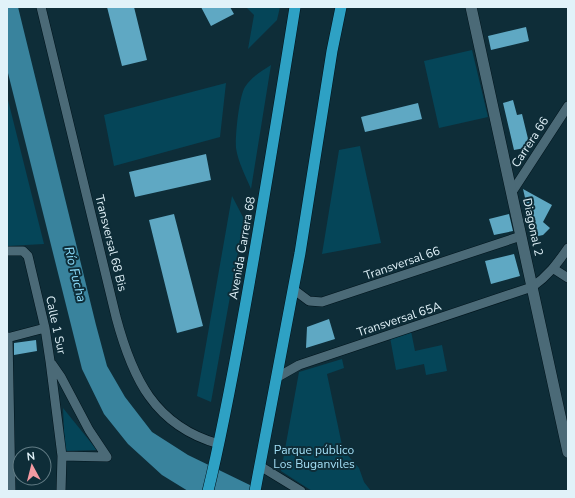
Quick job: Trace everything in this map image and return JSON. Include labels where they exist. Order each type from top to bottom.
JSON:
[{"type":"main road","name":"Avenida Carrera 68","points":[[208,491],[218,450],[237,354],[259,230],[295,7]]},
{"type":"main road","points":[[256,486],[307,211],[341,7]]},
{"type":"street","name":"Transversal 68 Bis","points":[[41,7],[119,327],[128,357],[144,388],[161,411],[178,427],[218,450]]},
{"type":"street","name":"Diagonal 2","points":[[471,7],[568,452]]},
{"type":"street","name":"Carrera 66","points":[[512,192],[568,106]]},
{"type":"street","name":"Transversal 66","points":[[293,289],[309,300],[322,302],[521,236]]},
{"type":"street","name":"Transversal 65A","points":[[276,378],[299,365],[532,287],[547,276],[568,248]]},
{"type":"street","name":"Calle 1 Sur","points":[[7,251],[23,251],[28,256],[45,328],[50,361],[61,377],[88,430],[107,456],[62,456]]},
{"type":"street","points":[[554,268],[568,278]]},
{"type":"street","points":[[12,491],[7,338],[45,328]]},
{"type":"street","points":[[50,361],[62,456],[61,491]]},
{"type":"street","points":[[260,466],[301,491]]},
{"type":"green space","points":[[246,7],[280,7],[277,20],[248,49],[254,15]]},
{"type":"green space","points":[[472,50],[488,117],[439,128],[424,61]]},
{"type":"green space","points":[[271,65],[251,189],[240,164],[236,148],[239,107],[247,83]]},
{"type":"green space","points":[[226,83],[220,137],[114,166],[104,115]]},
{"type":"green space","points":[[7,96],[44,244],[7,246]]},
{"type":"green space","points":[[360,146],[381,243],[322,254],[339,150]]},
{"type":"green space","points":[[232,196],[244,219],[211,402],[197,396]]},
{"type":"green space","points":[[410,326],[415,351],[442,345],[447,371],[426,375],[424,364],[396,370],[389,332]]},
{"type":"green space","name":"Parque público Los Buganviles","points":[[342,359],[344,368],[327,374],[343,450],[359,468],[364,482],[371,491],[312,491],[281,471],[299,372]]},
{"type":"green space","points":[[63,408],[97,450],[65,451]]},
{"type":"water","name":"Río Fucha","points":[[7,7],[18,7],[107,366],[125,397],[152,432],[188,455],[262,491],[188,491],[162,475],[128,444],[104,414],[82,369],[7,69]]},
{"type":"building","points":[[107,7],[134,7],[147,60],[122,66]]},
{"type":"building","points":[[201,7],[230,7],[234,14],[211,26]]},
{"type":"building","points":[[526,27],[529,41],[491,50],[488,36]]},
{"type":"building","points":[[513,100],[517,115],[522,114],[530,147],[514,150],[503,103]]},
{"type":"building","points":[[418,103],[422,119],[365,132],[361,117]]},
{"type":"building","points":[[206,154],[211,180],[135,197],[129,172]]},
{"type":"building","points":[[523,189],[552,205],[543,222],[550,228],[543,235],[534,237]]},
{"type":"building","points":[[174,214],[203,326],[177,333],[149,220]]},
{"type":"building","points":[[509,214],[513,231],[494,235],[489,219]]},
{"type":"building","points":[[514,254],[520,276],[491,284],[485,261]]},
{"type":"building","points":[[329,319],[335,339],[306,348],[307,327]]},
{"type":"building","points":[[36,340],[37,351],[14,355],[14,343]]}]
